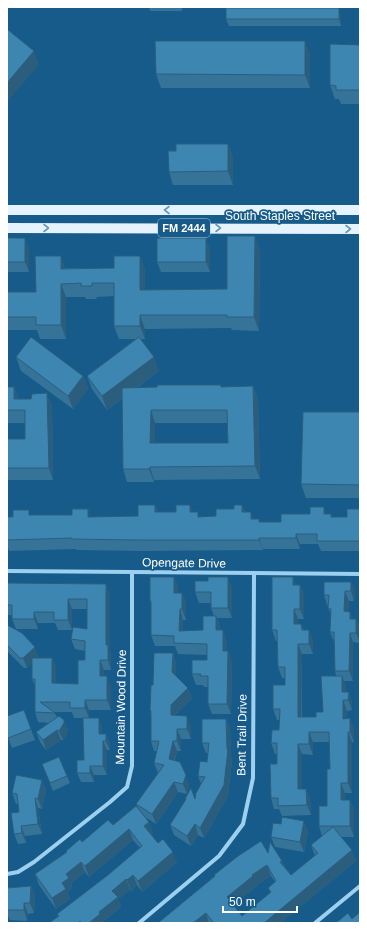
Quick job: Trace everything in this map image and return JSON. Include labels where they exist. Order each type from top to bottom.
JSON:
[{"type":"main road","name":"South Staples Street","points":[[9,210],[360,210]]},
{"type":"main road","name":"South Staples Street","points":[[7,228],[360,229]]},
{"type":"street","name":"Opengate Drive","points":[[7,571],[360,574]]},
{"type":"street","name":"Mountain Wood Drive","points":[[7,874],[18,872],[34,862],[110,802],[127,786],[132,766],[132,572]]},
{"type":"street","name":"Bent Trail Drive","points":[[139,923],[219,856],[243,824],[253,778],[254,574]]},
{"type":"street","points":[[315,923],[360,886]]},
{"type":"building","points":[[226,8],[339,8],[339,19],[226,19]]},
{"type":"building","points":[[7,29],[34,51],[7,83]]},
{"type":"building","points":[[155,41],[305,41],[305,75],[156,74]]},
{"type":"building","points":[[330,44],[360,45],[360,90],[336,90],[336,86],[330,85]]},
{"type":"building","points":[[176,144],[228,144],[228,171],[169,172],[168,151],[176,151]]},
{"type":"building","points":[[227,236],[255,236],[254,317],[227,317],[227,315],[140,315],[140,326],[114,326],[114,283],[92,283],[92,286],[81,286],[81,283],[61,284],[61,325],[36,325],[36,317],[7,317],[7,292],[36,292],[35,256],[61,256],[61,269],[114,268],[114,256],[140,256],[140,290],[227,289]]},
{"type":"building","points":[[7,238],[25,238],[25,262],[7,262]]},
{"type":"building","points":[[157,238],[206,238],[206,262],[157,262]]},
{"type":"building","points":[[31,337],[83,376],[68,396],[16,357]]},
{"type":"building","points":[[139,337],[154,357],[102,396],[87,376]]},
{"type":"building","points":[[157,385],[221,385],[221,387],[253,386],[255,466],[150,467],[149,469],[123,469],[122,388],[157,387]],"holes":[[[151,410],[227,410],[228,443],[150,443]]]},
{"type":"building","points":[[7,387],[14,387],[14,399],[31,399],[32,394],[47,393],[49,468],[7,468],[7,439],[25,439],[25,410],[7,410]]},
{"type":"building","points":[[303,412],[360,412],[360,485],[301,484]]},
{"type":"building","points":[[138,505],[155,505],[155,512],[176,512],[176,505],[190,505],[190,512],[198,512],[198,517],[216,516],[216,509],[234,509],[234,505],[242,505],[242,512],[251,512],[251,519],[259,519],[259,522],[281,522],[281,514],[310,514],[310,507],[324,507],[324,514],[331,514],[331,517],[347,517],[347,509],[360,509],[360,541],[317,541],[317,534],[296,534],[296,538],[259,538],[259,540],[138,540],[72,538],[7,540],[7,517],[13,517],[13,510],[29,510],[29,515],[72,515],[72,509],[88,509],[88,517],[138,516]]},
{"type":"building","points":[[150,577],[174,577],[174,593],[182,593],[182,609],[180,609],[179,631],[203,630],[203,616],[216,616],[216,630],[223,630],[223,651],[228,651],[227,704],[208,704],[208,676],[192,674],[192,660],[207,660],[207,644],[174,643],[174,636],[151,635]]},
{"type":"building","points":[[208,577],[228,577],[228,608],[211,608],[211,592],[195,592],[195,581],[208,581]]},
{"type":"building","points":[[272,577],[293,577],[293,585],[300,585],[300,609],[294,609],[294,624],[301,624],[302,630],[309,630],[309,644],[298,644],[298,717],[316,717],[316,712],[323,712],[321,676],[342,676],[342,692],[349,692],[348,700],[343,700],[343,719],[350,718],[350,732],[348,732],[348,783],[341,783],[341,800],[350,800],[350,826],[319,826],[319,806],[327,806],[327,769],[330,769],[329,732],[309,732],[309,744],[298,744],[298,789],[306,789],[307,805],[278,806],[278,798],[271,798],[270,764],[277,764],[277,743],[271,743],[272,730],[279,730],[280,709],[273,709],[273,685],[285,685],[285,667],[278,667],[277,630],[272,630]]},
{"type":"building","points":[[324,582],[351,582],[351,591],[345,591],[344,611],[350,612],[350,619],[356,619],[356,633],[350,633],[349,671],[335,671],[334,632],[330,632],[331,609],[328,608],[329,595],[324,595]]},
{"type":"building","points":[[7,583],[106,584],[106,645],[108,645],[108,660],[100,660],[100,676],[107,676],[107,700],[85,700],[85,708],[70,708],[70,702],[40,702],[55,713],[35,712],[35,679],[32,679],[32,658],[52,658],[52,683],[78,684],[78,660],[85,660],[85,641],[71,639],[73,627],[87,629],[87,599],[68,599],[68,620],[54,620],[54,612],[34,612],[34,619],[12,619],[12,605],[7,605]]},
{"type":"building","points":[[7,625],[22,633],[35,647],[23,658],[20,658],[7,645]]},
{"type":"building","points":[[154,653],[173,653],[172,672],[188,688],[171,705],[171,715],[187,716],[187,729],[177,729],[177,741],[173,741],[169,759],[180,762],[186,775],[183,784],[174,782],[152,814],[136,804],[164,765],[154,763],[159,741],[151,741],[150,711],[151,685],[153,685]]},
{"type":"building","points":[[24,710],[31,729],[8,738],[7,716]]},
{"type":"building","points":[[59,716],[64,720],[64,723],[59,731],[57,730],[43,740],[36,732]]},
{"type":"building","points":[[83,718],[99,718],[99,734],[106,734],[106,741],[103,741],[103,766],[90,766],[90,773],[77,773],[77,760],[84,760]]},
{"type":"building","points":[[202,719],[226,719],[228,749],[224,785],[200,828],[195,824],[187,836],[170,825],[191,788],[195,799],[196,793],[205,777],[198,776],[200,761],[207,762],[209,743],[202,743]]},
{"type":"building","points":[[59,757],[67,776],[50,783],[42,764]]},
{"type":"building","points":[[16,775],[42,780],[38,799],[35,798],[38,824],[21,826],[22,833],[14,834],[11,813],[19,812],[17,794],[12,793]]},
{"type":"building","points":[[136,806],[149,822],[144,826],[158,843],[163,839],[173,852],[138,881],[133,875],[127,880],[126,879],[112,891],[118,897],[99,912],[100,914],[89,923],[81,923],[80,921],[78,923],[49,923],[59,916],[57,914],[108,875],[142,846],[129,829],[85,866],[81,862],[66,874],[69,878],[62,883],[66,889],[52,898],[35,874],[67,852],[66,851],[80,839],[82,842],[108,820],[113,825]]},
{"type":"building","points":[[282,817],[304,821],[300,842],[271,837],[273,823],[281,824]]},
{"type":"building","points":[[333,827],[352,850],[264,923],[214,923],[206,913],[193,923],[158,923],[215,876],[214,875],[238,856],[261,841],[268,853],[270,842],[282,861],[280,862],[291,875],[318,853],[311,845]],"holes":[[[267,865],[276,881],[268,888],[271,892],[242,916],[227,897],[253,876],[252,875]]]},
{"type":"building","points":[[31,886],[30,903],[24,903],[24,910],[7,910],[7,888]]},
{"type":"building","points":[[360,912],[360,923],[336,923],[348,913],[352,919]]}]
